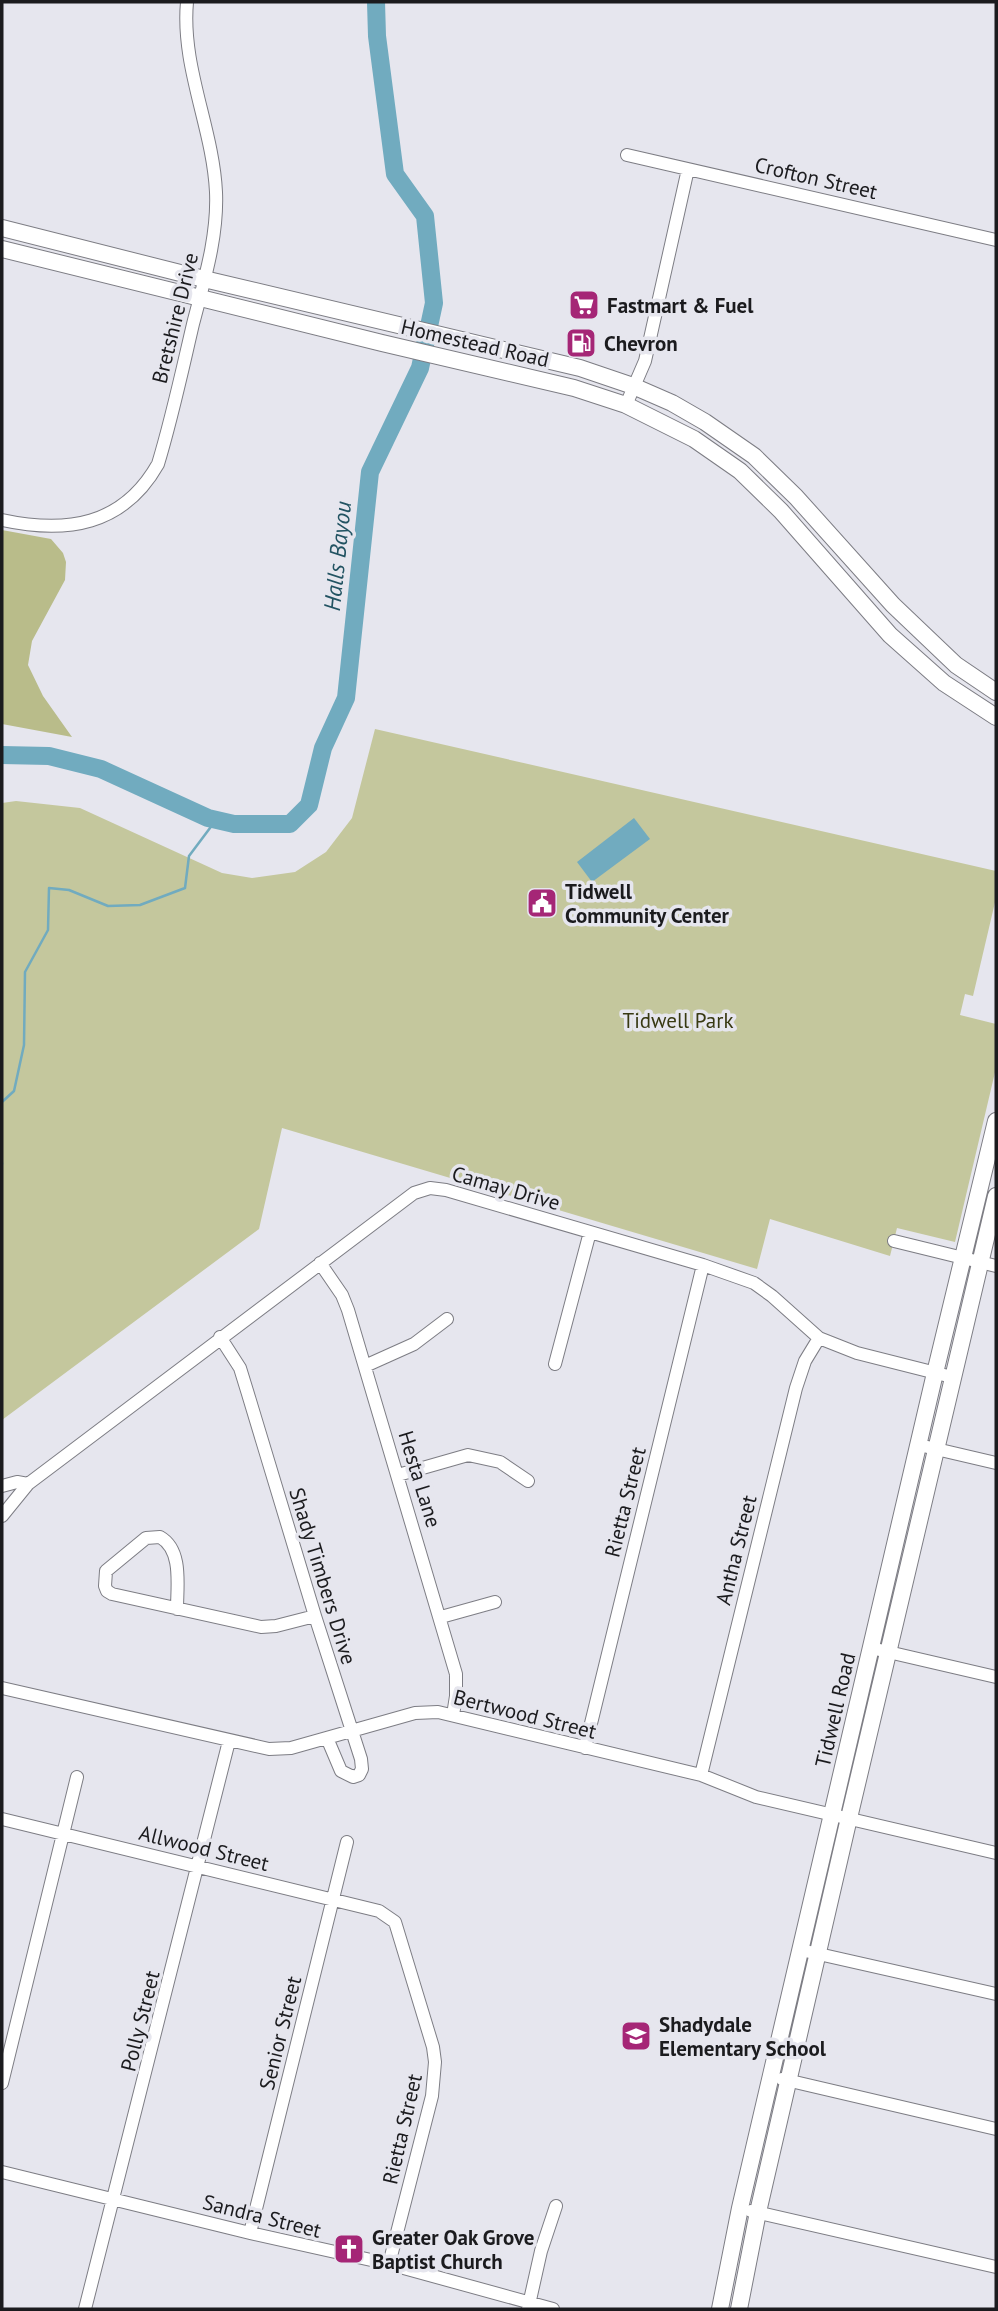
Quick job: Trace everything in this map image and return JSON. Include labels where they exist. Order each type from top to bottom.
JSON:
[{"type":"main road","name":"Homestead Road","points":[[2,228],[580,368],[672,403],[754,456],[796,497],[893,606],[956,665],[996,692]]},
{"type":"main road","points":[[62,263],[66,244]]},
{"type":"main road","name":"Homestead Road","points":[[2,249],[382,344],[574,388],[626,405],[694,439],[740,471],[781,511],[890,635],[944,683],[996,716]]},
{"type":"main road","points":[[352,336],[357,315]]},
{"type":"main road","points":[[494,369],[497,348]]},
{"type":"main road","points":[[740,471],[754,456]]},
{"type":"main road","points":[[837,574],[852,559]]},
{"type":"main road","name":"Tidwell Road","points":[[739,2309],[758,2212],[818,1954],[840,1816],[872,1648],[934,1373],[996,1121]]},
{"type":"main road","name":"Tidwell Road","points":[[720,2309],[740,2208],[801,1950],[888,1652],[953,1377],[988,1264],[996,1196]]},
{"type":"street","name":"Bretshire Drive","points":[[2,520],[54,527],[78,525],[100,518],[136,496],[149,481],[158,464],[213,243],[216,193],[211,149],[195,90],[187,2]]},
{"type":"street","name":"Crofton Street","points":[[627,155],[996,240]]},
{"type":"street","points":[[626,405],[645,361],[688,169]]},
{"type":"street","name":"Camay Drive","points":[[2,1516],[28,1484],[414,1193],[430,1188],[703,1265],[754,1283],[820,1338],[857,1353],[953,1377]]},
{"type":"street","points":[[555,1364],[590,1233]]},
{"type":"street","points":[[894,1241],[988,1264]]},
{"type":"street","name":"Hesta Lane","points":[[320,1263],[345,1303],[440,1617],[456,1675],[453,1715]]},
{"type":"street","name":"Rietta Street","points":[[585,1748],[703,1265]]},
{"type":"street","points":[[365,1366],[414,1344],[447,1319]]},
{"type":"street","name":"Shady Timbers Drive","points":[[220,1337],[240,1368],[361,1759],[362,1769],[359,1775],[354,1777],[341,1771],[327,1738]]},
{"type":"street","name":"Antha Street","points":[[701,1775],[796,1388],[806,1361],[820,1338]]},
{"type":"street","points":[[919,1444],[996,1463]]},
{"type":"street","points":[[398,1475],[468,1455],[500,1462],[528,1481]]},
{"type":"street","points":[[2,1486],[17,1482],[28,1484]]},
{"type":"street","points":[[177,1609],[174,1556],[171,1546],[160,1537],[146,1538],[106,1571],[107,1591],[177,1609],[261,1627],[315,1616]]},
{"type":"street","points":[[440,1617],[495,1602]]},
{"type":"street","points":[[872,1648],[996,1677]]},
{"type":"street","name":"Bertwood Street","points":[[2,1688],[269,1749],[291,1748],[415,1713],[438,1712],[701,1775],[756,1797],[996,1853]]},
{"type":"street","name":"Polly Street","points":[[85,2309],[229,1741]]},
{"type":"street","points":[[2,2084],[77,1777]]},
{"type":"street","name":"Allwood Street","points":[[2,1819],[379,1911],[395,1922]]},
{"type":"street","name":"Senior Street","points":[[250,2234],[347,1842]]},
{"type":"street","name":"Rietta Street","points":[[389,2264],[432,2096],[435,2062],[433,2047],[395,1922]]},
{"type":"street","points":[[801,1950],[996,1994]]},
{"type":"street","points":[[772,2077],[996,2129]]},
{"type":"street","name":"Sandra Street","points":[[2,2172],[250,2234],[389,2264],[529,2306],[553,2309]]},
{"type":"street","points":[[529,2306],[541,2251],[556,2206]]},
{"type":"street","points":[[740,2208],[996,2267]]},
{"type":"green space","points":[[2,530],[51,539],[63,553],[66,562],[65,580],[32,641],[28,665],[43,696],[72,737],[2,724]]},
{"type":"green space","name":"Tidwell Park","points":[[375,729],[996,871],[996,898],[973,996],[965,994],[960,1015],[996,1024],[996,1068],[955,1242],[897,1228],[890,1256],[770,1219],[757,1269],[282,1128],[259,1229],[2,1420],[2,803],[16,801],[80,808],[222,873],[252,878],[295,872],[326,852],[352,818]]},
{"type":"water","points":[[634,818],[650,839],[592,882],[577,862]]},
{"type":"waterway","name":"Halls Bayou","points":[[2,755],[49,756],[101,769],[208,818],[234,824],[290,824],[309,805],[323,748],[346,698],[370,472],[420,368],[434,303],[425,216],[395,174],[377,36],[376,2]]},
{"type":"waterway","points":[[2,1102],[14,1091],[24,1045],[25,972],[48,930],[49,888],[69,890],[108,906],[140,905],[185,888],[189,856],[216,820]]},
{"type":"place","name":"Fastmart & Fuel","points":[[584,305]]},
{"type":"place","name":"Chevron","points":[[581,343]]},
{"type":"place","name":"Tidwell Community Center","points":[[542,903]]},
{"type":"place","name":"Shadydale Elementary School","points":[[636,2036]]},
{"type":"place","name":"Greater Oak Grove Baptist Church","points":[[349,2249]]}]
